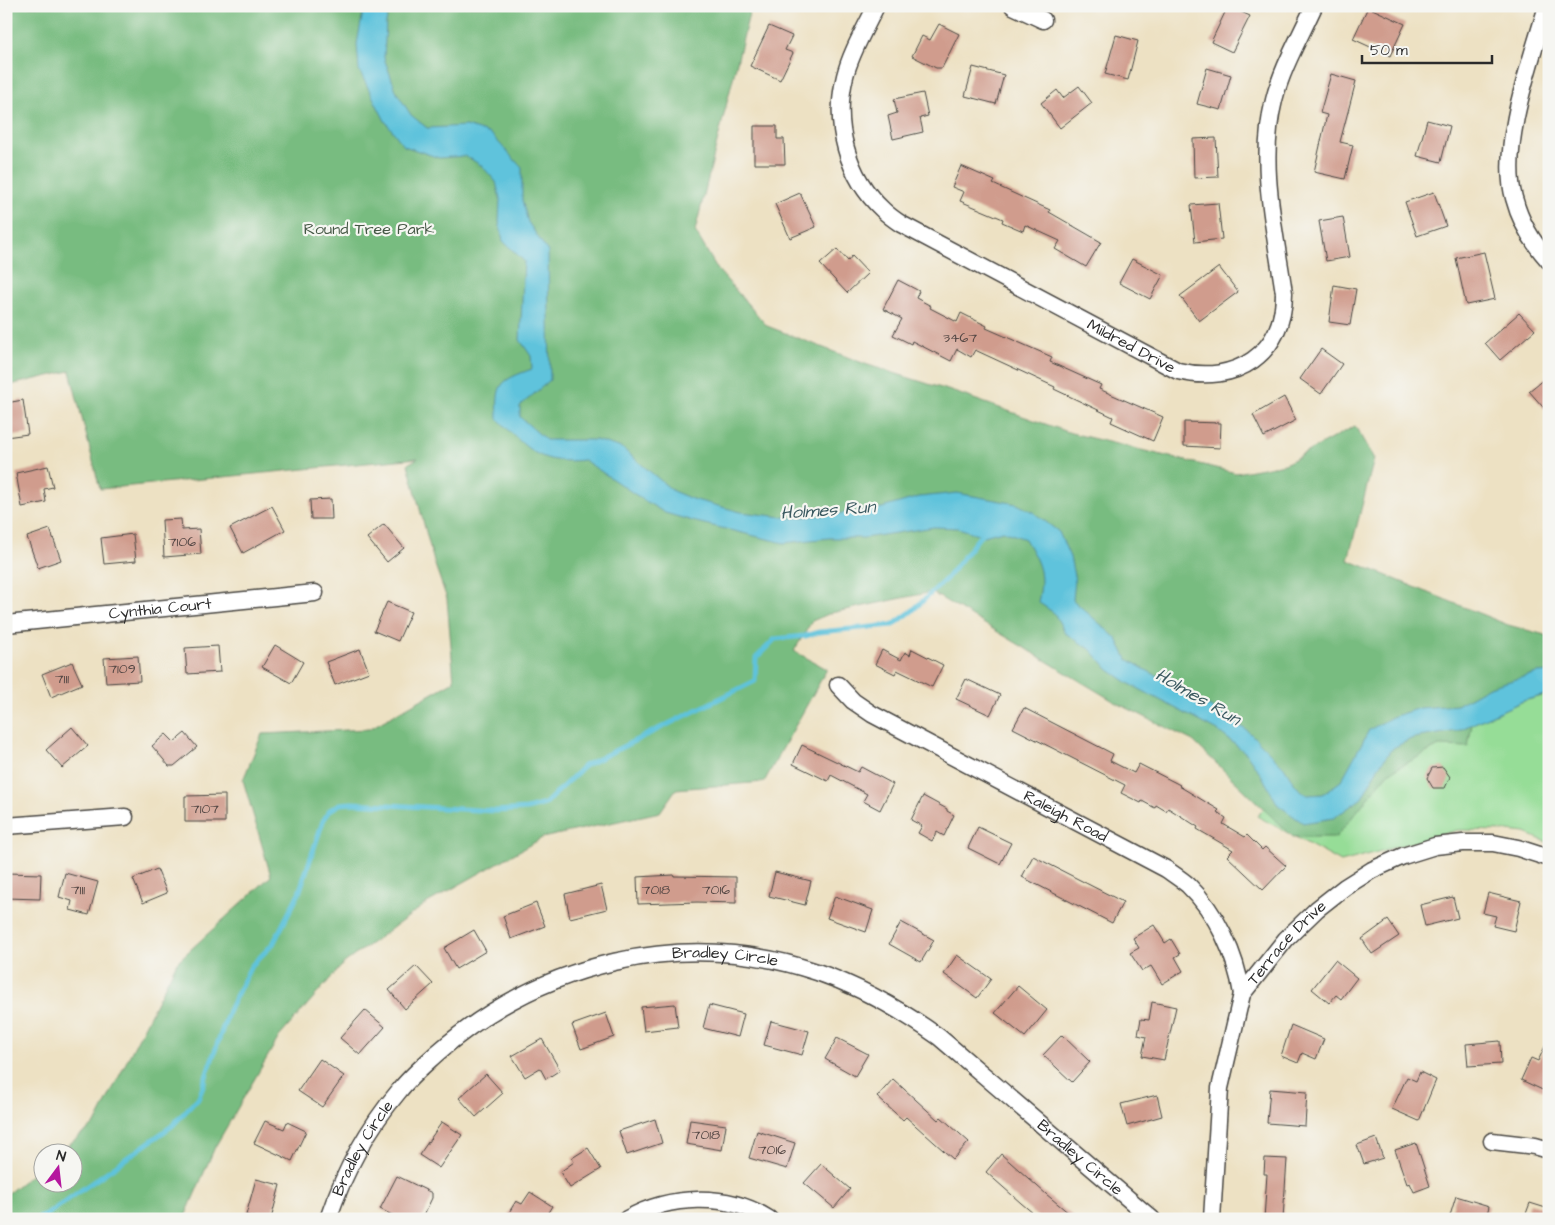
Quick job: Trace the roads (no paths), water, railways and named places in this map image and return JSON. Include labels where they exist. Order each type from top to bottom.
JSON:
[{"type":"street","name":"Mildred Drive","points":[[876,6],[850,61],[841,100],[841,124],[845,148],[854,171],[867,193],[883,210],[901,224],[1178,372],[1196,376],[1222,374],[1240,368],[1256,358],[1269,344],[1280,326],[1284,293],[1267,165],[1268,130],[1274,100],[1283,72],[1314,6]]},
{"type":"street","points":[[1013,6],[1043,20]]},
{"type":"street","points":[[1547,6],[1523,86],[1512,142],[1510,172],[1514,197],[1524,224],[1549,261]]},
{"type":"street","name":"Cynthia Court","points":[[6,624],[315,593]]},
{"type":"street","name":"Raleigh Road","points":[[838,685],[852,700],[872,714],[1173,874],[1188,886],[1206,906],[1219,928],[1232,954],[1242,994]]},
{"type":"street","points":[[6,826],[125,817]]},
{"type":"street","name":"Terrace Drive","points":[[1212,1219],[1220,1088],[1242,994],[1286,939],[1317,909],[1345,887],[1372,870],[1403,856],[1435,846],[1463,843],[1493,843],[1518,848],[1549,858]]},
{"type":"street","name":"Bradley Circle","points":[[328,1219],[339,1187],[352,1160],[400,1089],[449,1043],[483,1018],[542,985],[577,971],[613,962],[656,955],[699,952],[759,958],[815,971],[867,992],[910,1016],[939,1037],[1152,1219]]},
{"type":"street","points":[[1492,1141],[1535,1146],[1549,1150]]},
{"type":"street","points":[[627,1219],[638,1212],[666,1203],[691,1200],[716,1201],[739,1206],[768,1219]]},
{"type":"water","points":[[364,6],[390,6],[386,23],[384,58],[397,93],[411,115],[427,128],[466,126],[491,134],[522,168],[522,200],[528,222],[548,252],[550,380],[520,406],[520,417],[546,440],[595,440],[622,448],[673,491],[692,499],[741,512],[791,518],[882,508],[919,497],[957,493],[1017,504],[1033,512],[1059,532],[1070,557],[1075,580],[1073,600],[1117,639],[1127,659],[1179,687],[1248,731],[1284,767],[1296,786],[1307,795],[1323,794],[1341,781],[1369,730],[1392,717],[1419,708],[1457,705],[1489,687],[1537,673],[1549,672],[1549,694],[1523,701],[1457,731],[1413,738],[1393,748],[1379,766],[1362,798],[1334,818],[1303,823],[1278,805],[1262,776],[1246,753],[1218,731],[1128,683],[1109,670],[1090,649],[1065,633],[1054,613],[1038,602],[1041,576],[1034,555],[1025,539],[1003,531],[984,536],[958,528],[934,527],[864,538],[829,538],[784,543],[665,513],[584,460],[556,460],[535,453],[498,419],[498,398],[502,385],[512,377],[532,369],[531,356],[520,340],[524,261],[503,241],[499,222],[500,199],[496,182],[482,166],[466,156],[439,158],[404,146],[385,121],[359,70],[357,44]]},
{"type":"waterway","points":[[36,1219],[46,1215],[172,1126],[199,1097],[229,1010],[251,966],[273,944],[299,893],[323,821],[330,810],[340,804],[352,803],[496,811],[527,809],[545,804],[584,766],[755,681],[756,658],[775,639],[805,636],[819,632],[893,625],[912,611],[946,579],[984,531]]},
{"type":"park label","name":"Round Tree Park","points":[[369,229]]},
{"type":"water label","name":"Holmes Run","points":[[828,510]]},
{"type":"water label","name":"Holmes Run","points":[[1198,697]]}]
